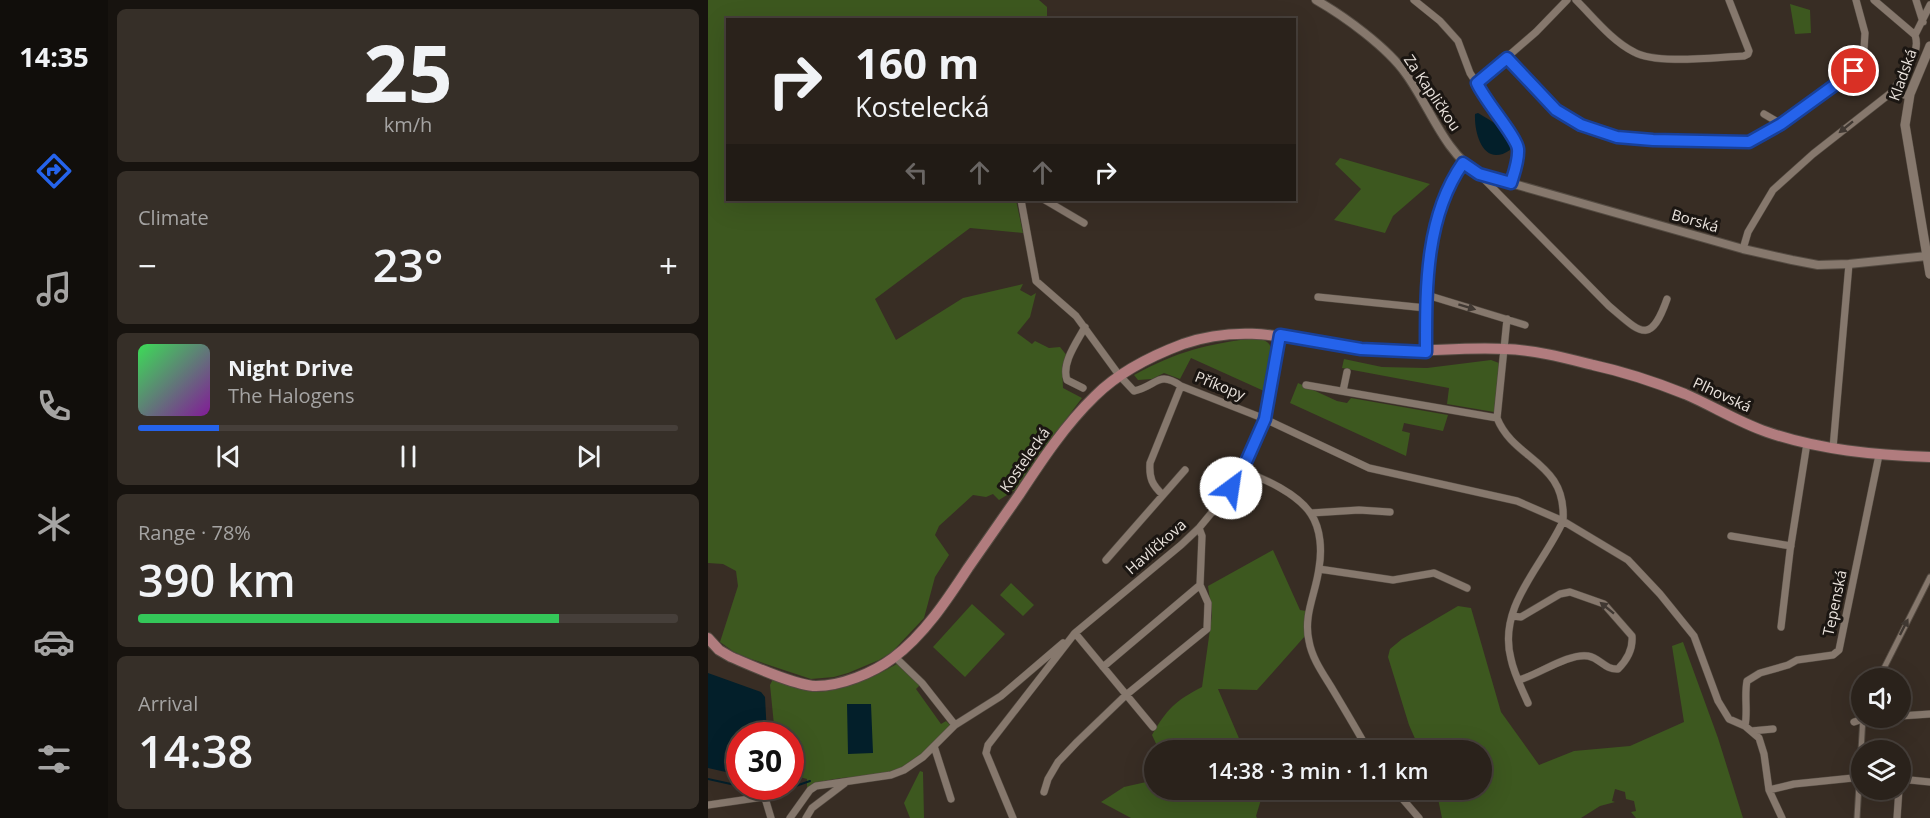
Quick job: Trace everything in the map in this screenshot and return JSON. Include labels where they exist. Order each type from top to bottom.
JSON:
[{"type":"main road","name":"Kladská","points":[[1930,46],[1909,96],[1905,131],[1930,274]]},
{"type":"main road","name":"Kostelecká","points":[[708,638],[719,650],[731,657],[810,685],[827,684],[850,678],[896,657],[945,602],[1071,421],[1119,375],[1157,355],[1204,338],[1239,333],[1280,335],[1361,349],[1426,352]]},
{"type":"main road","name":"Plhovská","points":[[1426,352],[1504,348],[1538,353],[1625,372],[1687,395],[1764,431],[1833,448],[1879,455],[1930,457]]},
{"type":"street","name":"Za Kapličkou","points":[[1316,0],[1377,44],[1397,62],[1407,74],[1463,163]]},
{"type":"street","points":[[1414,0],[1452,33],[1465,56],[1470,73],[1516,144],[1518,152],[1511,183]]},
{"type":"street","points":[[1477,83],[1568,0]]},
{"type":"street","points":[[1576,0],[1619,42],[1642,56],[1658,58],[1748,54],[1749,51],[1729,0]]},
{"type":"street","points":[[1507,58],[1556,110],[1581,125],[1617,137],[1749,142],[1781,124],[1845,78],[1857,66],[1864,49],[1865,33],[1856,0]]},
{"type":"street","points":[[1743,249],[1748,232],[1759,211],[1783,179],[1892,92],[1908,72],[1917,43],[1915,36],[1874,0]]},
{"type":"street","points":[[1916,0],[1923,22]]},
{"type":"street","points":[[1915,36],[1930,5]]},
{"type":"street","points":[[1892,92],[1909,96]]},
{"type":"street","points":[[1764,114],[1781,124]]},
{"type":"street","name":"Borská","points":[[1463,163],[1479,174],[1743,249],[1818,265],[1850,264],[1928,255]]},
{"type":"street","points":[[1426,352],[1429,266],[1436,225],[1452,182],[1463,163]]},
{"type":"street","points":[[1479,174],[1609,306],[1631,325],[1639,330],[1652,328],[1659,320],[1667,298]]},
{"type":"street","points":[[1021,201],[1035,281],[1076,316],[1119,375],[1134,391],[1141,390],[1162,378],[1173,380],[1182,386]]},
{"type":"street","points":[[1047,201],[1084,223]]},
{"type":"street","points":[[1833,448],[1850,264]]},
{"type":"street","points":[[1427,295],[1525,325]]},
{"type":"street","points":[[1318,297],[1426,308]]},
{"type":"street","points":[[1506,319],[1497,417],[1508,437],[1542,465],[1553,479],[1561,493],[1564,507],[1563,521],[1520,594],[1508,631],[1511,662],[1528,703]]},
{"type":"street","points":[[1083,388],[1067,380],[1066,375],[1073,349],[1085,327]]},
{"type":"street","name":"Havlíčkova","points":[[1013,818],[986,753],[988,745],[1075,633],[1199,528],[1223,499],[1242,471],[1265,419],[1280,335]]},
{"type":"street","points":[[1343,391],[1347,372]]},
{"type":"street","points":[[1306,385],[1497,417]]},
{"type":"street","name":"Příkopy","points":[[1162,495],[1151,482],[1150,463],[1182,386],[1265,419],[1369,468],[1517,501],[1563,521]]},
{"type":"street","points":[[1781,627],[1807,442]]},
{"type":"street","name":"Tepenská","points":[[1748,728],[1745,692],[1748,681],[1760,673],[1797,660],[1833,655],[1839,650],[1879,455]]},
{"type":"street","points":[[1106,560],[1185,470]]},
{"type":"street","points":[[1242,471],[1266,479],[1311,513],[1318,530],[1320,544],[1319,569],[1307,621],[1309,643],[1319,667],[1362,740]]},
{"type":"street","points":[[1311,513],[1359,510],[1390,512]]},
{"type":"street","points":[[1563,521],[1628,560],[1660,594],[1694,636],[1718,701],[1729,719],[1748,728],[1759,738],[1764,754],[1769,790],[1782,818]]},
{"type":"street","points":[[1044,792],[1048,779],[1058,762],[1126,695],[1207,629],[1208,603],[1200,585],[1202,536],[1199,528]]},
{"type":"street","points":[[1731,536],[1791,546]]},
{"type":"street","points":[[1319,569],[1393,580],[1434,573],[1467,588]]},
{"type":"street","points":[[1884,668],[1930,577]]},
{"type":"street","points":[[1103,667],[1200,585]]},
{"type":"street","points":[[1512,615],[1521,617],[1565,592],[1570,592],[1610,608],[1632,636],[1628,656],[1618,669],[1608,668],[1586,656],[1559,663],[1531,677],[1519,680]]},
{"type":"street","points":[[790,818],[810,790],[816,786],[891,775],[904,770],[923,757],[955,725],[1001,696],[1075,633],[1153,727]]},
{"type":"street","points":[[896,657],[922,683],[955,725]]},
{"type":"street","points":[[1911,715],[1930,714]]},
{"type":"street","points":[[1748,728],[1773,729]]},
{"type":"street","points":[[934,746],[951,799]]},
{"type":"street","points":[[1769,790],[1794,784],[1851,780]]},
{"type":"street","points":[[1911,780],[1930,782]]},
{"type":"street","points":[[806,818],[812,808],[847,782]]},
{"type":"street","points":[[708,805],[763,797],[771,818]]},
{"type":"street","points":[[1403,800],[1419,818]]},
{"type":"street","points":[[1857,818],[1859,800]]},
{"type":"street","points":[[1897,818],[1898,800]]},
{"type":"green space","points":[[708,0],[1039,0],[1047,7],[1047,18],[726,18],[726,201],[1016,201],[1023,233],[970,228],[875,299],[896,340],[963,298],[1023,284],[1020,290],[1031,296],[1036,293],[1030,317],[1017,333],[1032,344],[1035,341],[1049,348],[1060,347],[1068,357],[1062,366],[1063,388],[1082,398],[1015,490],[999,500],[993,494],[986,497],[973,495],[939,526],[935,535],[949,555],[935,577],[924,618],[892,652],[879,660],[834,677],[811,679],[734,652],[720,642],[738,586],[736,571],[723,564],[708,563]]},
{"type":"green space","points":[[1790,4],[1810,10],[1811,33],[1795,34]]},
{"type":"green space","points":[[1340,158],[1430,184],[1393,216],[1385,233],[1334,220],[1361,189],[1335,164]]},
{"type":"green space","points":[[1256,338],[1266,341],[1272,350],[1264,391],[1191,358],[1180,379],[1164,373],[1152,379],[1138,380],[1134,375],[1179,354],[1222,343]]},
{"type":"green space","points":[[1344,359],[1382,367],[1427,368],[1491,360],[1499,363],[1494,412],[1447,404],[1449,388],[1342,368]]},
{"type":"green space","points":[[1298,383],[1337,401],[1347,403],[1351,398],[1448,415],[1443,431],[1404,423],[1402,431],[1410,433],[1406,456],[1290,403]]},
{"type":"green space","points":[[1273,550],[1300,610],[1306,611],[1305,636],[1257,690],[1218,689],[1240,740],[1154,740],[1152,735],[1172,706],[1202,687],[1212,615],[1208,586]]},
{"type":"green space","points":[[1011,583],[1034,605],[1023,616],[1000,595]]},
{"type":"green space","points":[[972,604],[1005,634],[965,677],[933,647]]},
{"type":"green space","points":[[1458,606],[1471,608],[1501,712],[1539,765],[1574,751],[1630,746],[1684,722],[1672,646],[1683,642],[1718,738],[1743,818],[1636,818],[1631,812],[1636,811],[1634,801],[1626,799],[1625,792],[1615,789],[1612,801],[1615,802],[1600,806],[1581,818],[1442,818],[1438,800],[1492,800],[1492,740],[1416,740],[1388,657],[1390,649],[1402,639]]},
{"type":"green space","points":[[898,663],[920,685],[916,689],[941,724],[946,721],[950,725],[909,765],[890,772],[829,780],[807,788],[807,779],[804,778],[804,722],[774,722],[770,685],[773,679],[795,688],[820,692],[843,688],[879,674]]},
{"type":"green space","points":[[920,771],[923,772],[924,818],[910,818],[904,803]]},
{"type":"green space","points":[[1144,782],[1144,800],[1261,800],[1257,818],[1131,818],[1101,802],[1124,787]]},
{"type":"water","points":[[1478,113],[1505,133],[1510,150],[1493,155],[1487,152],[1476,131],[1475,114]]},
{"type":"water","points":[[708,673],[761,692],[765,697],[766,722],[726,722],[726,772],[708,768]]},
{"type":"water","points":[[847,704],[871,704],[873,753],[848,754]]},
{"type":"waterway","points":[[708,779],[726,783]]},
{"type":"waterway","points":[[804,783],[810,781]]},
{"type":"route","points":[[1231,488],[1242,471],[1265,419],[1280,335],[1361,349],[1426,352],[1426,312],[1432,242],[1456,172],[1463,163],[1479,174],[1511,183],[1518,147],[1477,83],[1507,58],[1556,110],[1581,125],[1617,137],[1653,140],[1737,143],[1756,140],[1854,71]]}]
